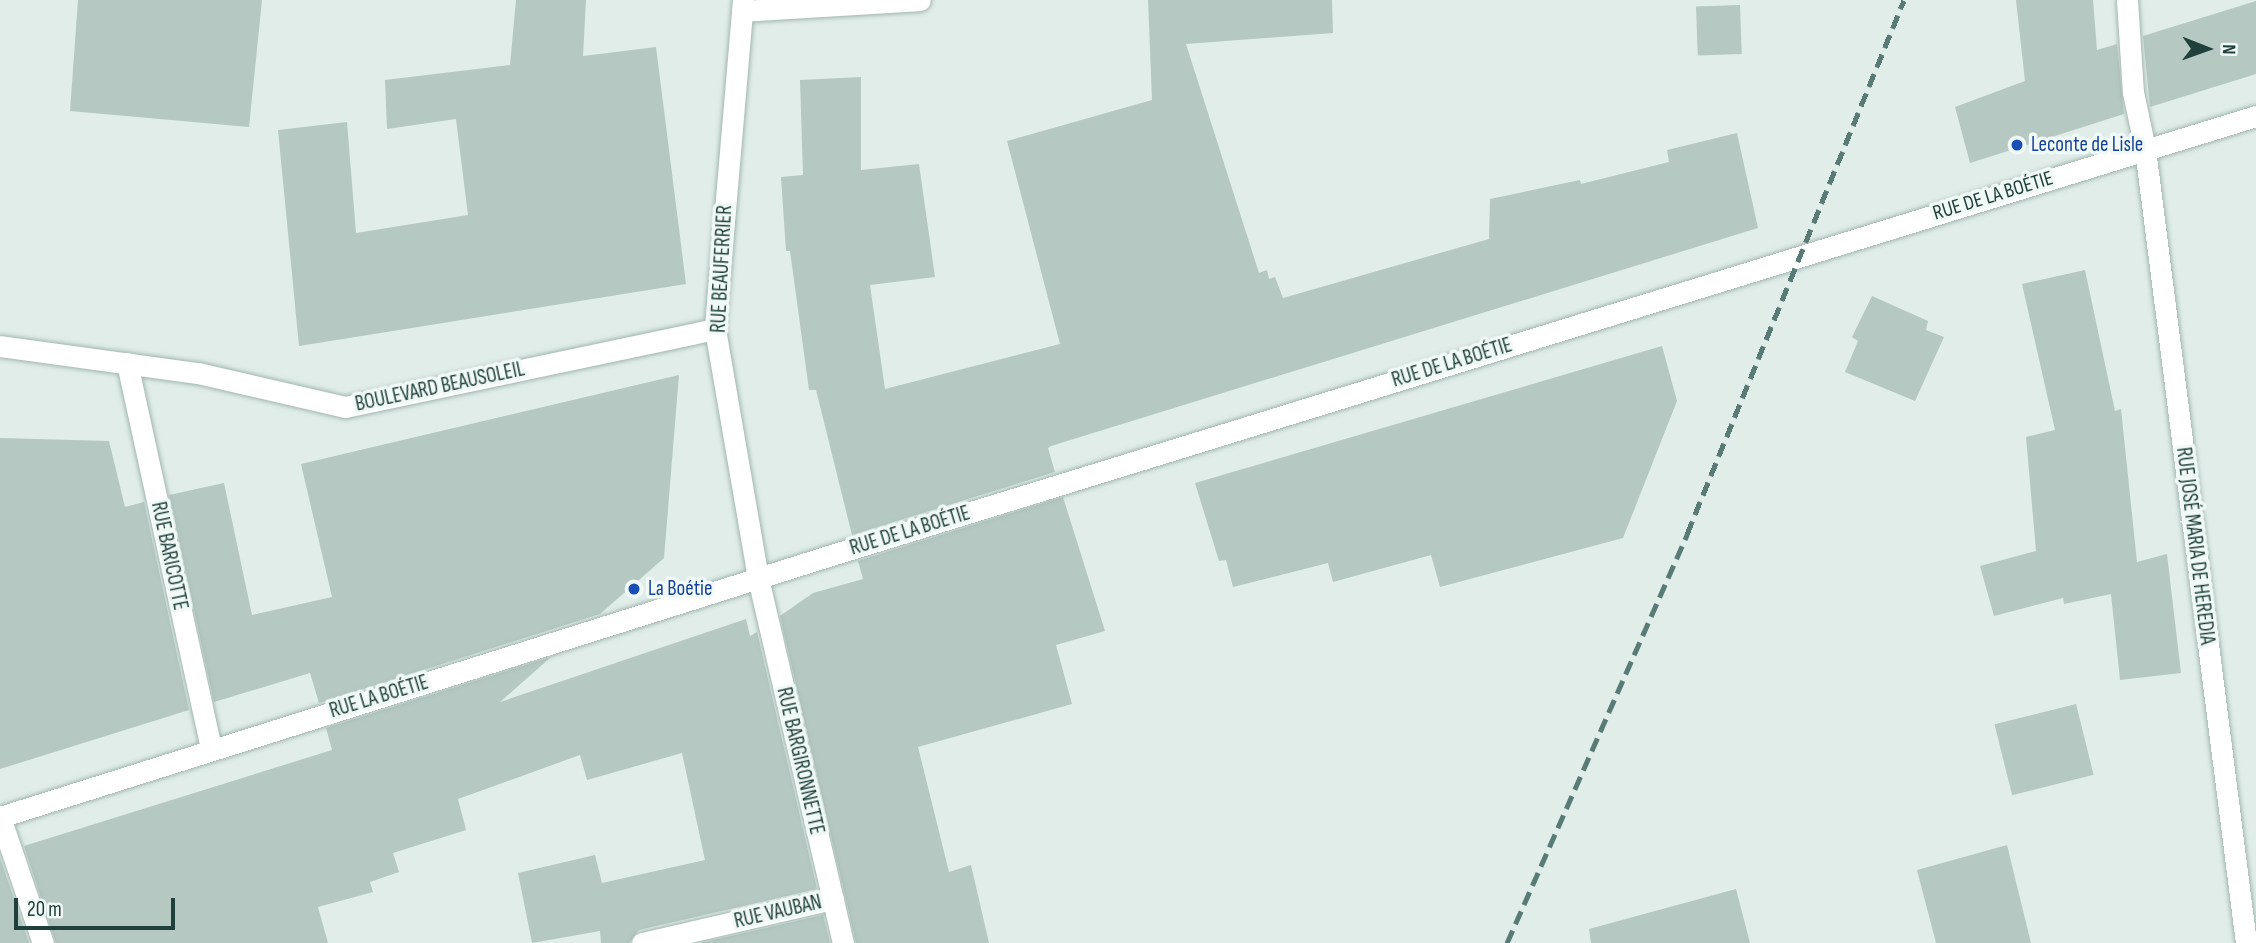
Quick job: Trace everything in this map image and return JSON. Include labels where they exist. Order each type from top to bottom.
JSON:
[{"type":"street","points":[[742,5],[920,0]]},
{"type":"street","name":"RUE JOSÉ MARIA DE HEREDIA","points":[[2127,0],[2133,92],[2146,149],[2246,943]]},
{"type":"street","name":"RUE BEAUFERRIER","points":[[742,5],[715,329],[758,578]]},
{"type":"street","name":"RUE DE LA BOÉTIE","points":[[758,578],[2256,116]]},
{"type":"street","name":"BOULEVARD BEAUSOLEIL","points":[[0,346],[198,373],[345,407],[715,329]]},
{"type":"street","name":"RUE BARICOTTE","points":[[127,363],[211,750]]},
{"type":"street","name":"RUE LA BOÉTIE","points":[[0,817],[758,578]]},
{"type":"street","name":"RUE BARGIRONNETTE","points":[[758,578],[844,943]]},
{"type":"street","points":[[0,817],[43,943]]},
{"type":"street","name":"RUE VAUBAN","points":[[642,943],[833,899]]},
{"type":"building","points":[[78,0],[262,0],[249,127],[70,111]]},
{"type":"building","points":[[516,0],[586,0],[583,56],[656,47],[686,284],[299,346],[278,130],[347,122],[356,233],[468,215],[456,119],[387,129],[385,80],[510,65]]},
{"type":"building","points":[[1148,0],[1332,0],[1333,33],[1186,44],[1259,273],[1267,270],[1269,279],[1275,277],[1283,298],[1489,239],[1490,199],[1580,180],[1581,184],[1669,162],[1667,150],[1737,133],[1758,228],[1051,446],[1048,448],[1055,472],[852,535],[816,390],[809,390],[790,251],[786,251],[781,177],[803,175],[800,80],[861,77],[861,170],[919,164],[935,277],[870,285],[885,389],[1060,344],[1007,141],[1152,100]]},
{"type":"building","points":[[2016,0],[2093,0],[2097,50],[2117,44],[2124,114],[1970,163],[1955,107],[2025,81]]},
{"type":"building","points":[[2256,1],[2256,74],[2150,107],[2143,36]]},
{"type":"building","points":[[1740,5],[1742,54],[1698,56],[1696,7]]},
{"type":"building","points":[[2085,270],[2115,411],[2121,409],[2137,562],[2167,554],[2181,673],[2120,680],[2111,594],[2064,604],[2063,598],[1994,616],[1980,566],[2036,551],[2026,437],[2055,430],[2022,284]]},
{"type":"building","points":[[1872,296],[1928,321],[1926,330],[1944,337],[1915,401],[1845,372],[1858,341],[1852,337]]},
{"type":"building","points":[[1662,346],[1677,401],[1623,538],[1440,587],[1431,555],[1333,582],[1328,563],[1233,587],[1226,560],[1219,561],[1195,483]]},
{"type":"building","points":[[679,375],[664,558],[600,614],[319,703],[310,673],[214,702],[169,495],[224,483],[252,615],[332,597],[301,464]]},
{"type":"building","points":[[0,438],[109,441],[125,507],[144,502],[189,710],[0,769]]},
{"type":"building","points":[[1063,497],[1105,631],[1056,645],[1072,704],[918,747],[949,872],[971,865],[989,943],[856,943],[780,616],[813,593],[863,579],[858,561]]},
{"type":"building","points":[[746,619],[750,636],[757,632],[817,889],[639,930],[629,943],[601,943],[600,931],[532,943],[518,873],[595,855],[602,883],[705,860],[682,753],[587,780],[580,755],[458,799],[466,830],[393,853],[399,872],[370,882],[373,892],[318,907],[328,943],[56,943],[24,846],[332,750],[326,728],[551,657],[500,702]]},
{"type":"building","points":[[2076,704],[2094,775],[2012,795],[1994,724]]},
{"type":"building","points":[[2007,845],[2031,943],[1936,943],[1917,870]]},
{"type":"building","points":[[0,858],[29,943],[0,943]]},
{"type":"building","points":[[1736,889],[1750,943],[1591,943],[1589,929]]},
{"type":"building","points":[[823,915],[830,943],[700,943]]},
{"type":"railway","points":[[1507,943],[1687,534],[1904,0]]},
{"type":"place","name":"Leconte de Lisle","points":[[2017,145]]},
{"type":"place","name":"La Boétie","points":[[634,589]]}]
